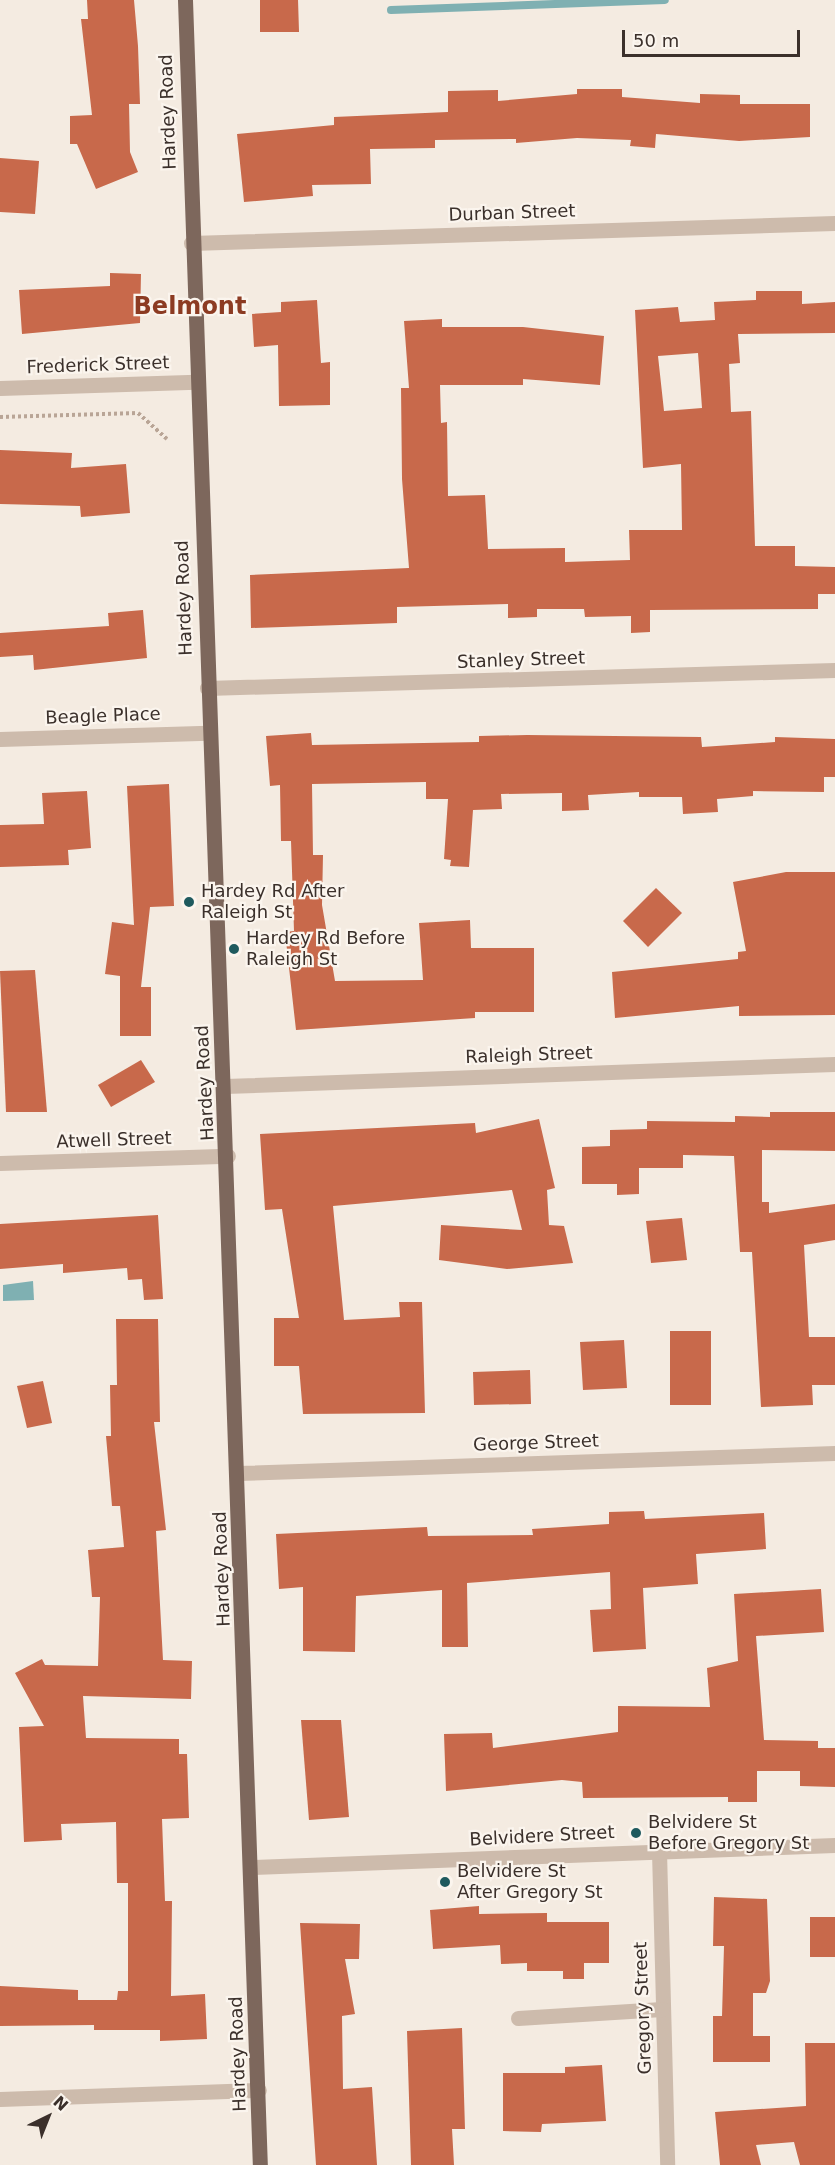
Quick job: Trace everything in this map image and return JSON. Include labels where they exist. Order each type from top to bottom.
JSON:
[{"type":"main road","name":"Hardey Road","points":[[184,0],[208,733],[228,1156],[260,2165]]},
{"type":"street","name":"Durban Street","points":[[191,243],[835,223]]},
{"type":"street","name":"Frederick Street","points":[[0,388],[196,382]]},
{"type":"street","name":"Stanley Street","points":[[207,688],[835,670]]},
{"type":"street","name":"Beagle Place","points":[[0,739],[208,733]]},
{"type":"street","name":"Raleigh Street","points":[[225,1086],[835,1064]]},
{"type":"street","name":"Atwell Street","points":[[0,1163],[228,1156]]},
{"type":"street","name":"George Street","points":[[238,1473],[835,1453]]},
{"type":"street","name":"Belvidere Street","points":[[251,1867],[835,1845]]},
{"type":"street","name":"Gregory Street","points":[[658,1851],[667,2165]]},
{"type":"street","points":[[518,2018],[662,2009]]},
{"type":"street","points":[[0,2099],[259,2090]]},
{"type":"path","points":[[0,417],[138,413],[167,440]]},
{"type":"water","points":[[33,1281],[34,1300],[3,1301],[3,1285]]},
{"type":"building","points":[[87,0],[134,0],[138,46],[140,104],[129,104],[130,152],[138,172],[96,189],[77,144],[70,144],[70,116],[92,115],[81,19],[88,19]]},
{"type":"building","points":[[260,0],[298,0],[299,32],[260,32]]},
{"type":"building","points":[[577,89],[622,89],[622,97],[700,103],[700,94],[740,95],[740,104],[810,104],[810,137],[739,141],[656,134],[655,148],[630,146],[631,140],[577,138],[516,143],[516,139],[435,140],[435,148],[370,149],[371,184],[312,185],[313,196],[244,202],[237,134],[334,125],[334,117],[448,112],[448,91],[498,90],[498,101],[577,94]]},
{"type":"building","points":[[0,158],[39,161],[35,214],[0,212]]},
{"type":"building","points":[[110,273],[141,274],[140,323],[22,334],[19,290],[110,286]]},
{"type":"building","points":[[756,291],[802,291],[802,304],[835,302],[835,333],[738,334],[740,363],[729,364],[731,412],[751,411],[755,546],[795,546],[795,566],[835,567],[835,594],[818,594],[818,609],[650,610],[650,632],[631,633],[631,616],[585,617],[584,609],[537,609],[537,617],[508,618],[508,604],[397,607],[397,623],[251,628],[250,575],[409,568],[402,479],[401,388],[409,388],[404,321],[442,319],[442,327],[523,327],[604,336],[600,385],[523,379],[523,385],[440,385],[441,423],[447,422],[448,496],[485,495],[488,549],[565,548],[565,562],[630,560],[629,530],[682,530],[681,464],[643,468],[635,310],[678,307],[680,322],[715,320],[714,302],[756,300]],"holes":[[[698,353],[702,408],[664,411],[658,356]]]},
{"type":"building","points":[[317,300],[321,363],[330,362],[330,405],[279,406],[278,345],[254,347],[252,314],[281,312],[281,302]]},
{"type":"building","points":[[0,450],[72,453],[71,468],[126,464],[130,513],[81,517],[80,506],[0,504]]},
{"type":"building","points":[[143,610],[147,658],[34,670],[33,655],[0,657],[0,633],[109,626],[108,613]]},
{"type":"building","points":[[311,733],[312,745],[479,742],[479,736],[527,735],[701,737],[702,747],[775,742],[775,737],[835,739],[835,777],[824,777],[824,792],[753,791],[753,796],[717,799],[718,812],[683,814],[682,797],[639,797],[639,792],[588,795],[589,810],[562,811],[562,793],[501,794],[502,809],[473,810],[469,867],[450,866],[451,860],[444,859],[448,799],[426,799],[426,782],[312,784],[313,855],[323,855],[322,905],[335,981],[423,980],[419,923],[470,920],[471,948],[534,948],[534,1012],[475,1012],[475,1018],[296,1030],[285,932],[294,931],[291,841],[281,841],[280,785],[270,786],[266,736]]},
{"type":"building","points":[[169,784],[174,906],[150,907],[141,987],[151,987],[151,1036],[120,1036],[120,976],[105,974],[112,922],[134,925],[127,786]]},
{"type":"building","points":[[87,791],[91,848],[68,850],[69,865],[0,867],[0,825],[44,824],[42,793]]},
{"type":"building","points":[[786,872],[835,872],[835,1015],[739,1016],[739,1006],[615,1018],[612,972],[738,959],[738,952],[746,951],[733,882]]},
{"type":"building","points":[[656,888],[682,913],[648,947],[623,921]]},
{"type":"building","points":[[35,970],[47,1112],[6,1112],[0,971]]},
{"type":"building","points":[[141,1060],[155,1082],[111,1107],[98,1085]]},
{"type":"building","points":[[770,1112],[835,1112],[835,1151],[762,1150],[762,1202],[769,1202],[769,1213],[835,1204],[835,1240],[804,1245],[809,1337],[835,1337],[835,1385],[812,1385],[813,1405],[761,1407],[752,1252],[740,1252],[734,1156],[683,1155],[683,1168],[639,1168],[639,1194],[617,1195],[617,1184],[582,1184],[582,1147],[610,1146],[610,1130],[647,1129],[647,1121],[735,1122],[735,1116],[770,1117]]},
{"type":"building","points":[[539,1119],[555,1188],[547,1190],[549,1225],[564,1226],[573,1263],[507,1269],[439,1260],[441,1225],[522,1230],[512,1190],[333,1206],[344,1320],[400,1317],[399,1302],[422,1302],[425,1413],[303,1414],[299,1366],[274,1366],[274,1318],[299,1318],[282,1209],[265,1210],[260,1134],[475,1123],[476,1133]]},
{"type":"building","points":[[158,1215],[163,1299],[144,1300],[142,1279],[128,1280],[127,1268],[63,1273],[63,1264],[0,1269],[0,1224]]},
{"type":"building","points":[[682,1218],[687,1260],[651,1263],[646,1221]]},
{"type":"building","points":[[116,1319],[158,1319],[160,1422],[154,1422],[166,1530],[156,1531],[163,1660],[192,1661],[191,1699],[83,1696],[86,1738],[179,1739],[179,1754],[187,1754],[189,1818],[162,1819],[165,1901],[172,1901],[171,1996],[205,1994],[207,2039],[160,2041],[160,2030],[94,2030],[94,2025],[0,2026],[0,1986],[78,1990],[78,2000],[117,2000],[118,1991],[128,1991],[128,1883],[117,1883],[116,1822],[61,1824],[62,1840],[24,1842],[19,1727],[44,1726],[15,1673],[42,1659],[45,1665],[98,1666],[100,1597],[92,1597],[88,1550],[124,1547],[120,1506],[112,1506],[106,1436],[111,1436],[110,1385],[117,1385]]},
{"type":"building","points":[[670,1331],[711,1331],[711,1405],[670,1405]]},
{"type":"building","points":[[624,1340],[627,1388],[583,1390],[580,1342]]},
{"type":"building","points":[[530,1370],[531,1404],[474,1405],[473,1372]]},
{"type":"building","points":[[43,1381],[52,1423],[27,1428],[17,1386]]},
{"type":"building","points":[[644,1511],[645,1519],[764,1513],[766,1549],[696,1554],[698,1584],[643,1588],[646,1649],[593,1652],[590,1610],[611,1609],[610,1572],[467,1583],[468,1647],[442,1647],[442,1590],[356,1596],[355,1652],[303,1651],[303,1587],[279,1589],[276,1534],[427,1527],[428,1536],[533,1535],[532,1529],[609,1524],[609,1512]]},
{"type":"building","points":[[821,1589],[824,1632],[756,1636],[764,1740],[818,1741],[818,1748],[835,1748],[835,1787],[800,1786],[800,1771],[757,1771],[757,1802],[728,1802],[728,1797],[583,1798],[582,1782],[562,1780],[446,1791],[444,1734],[492,1733],[493,1748],[618,1732],[618,1706],[710,1707],[707,1668],[738,1661],[734,1594]]},
{"type":"building","points":[[301,1720],[341,1720],[349,1817],[309,1820]]},
{"type":"building","points":[[714,1897],[767,1899],[770,1981],[766,1993],[753,1993],[753,2036],[770,2036],[770,2062],[713,2062],[713,2016],[722,2016],[724,1946],[713,1946]]},
{"type":"building","points":[[479,1906],[479,1914],[547,1913],[547,1922],[609,1922],[609,1963],[584,1963],[584,1979],[563,1979],[563,1971],[527,1971],[527,1963],[501,1964],[500,1945],[433,1949],[430,1910]]},
{"type":"building","points":[[810,1917],[835,1917],[835,1957],[810,1957]]},
{"type":"building","points":[[300,1923],[360,1924],[359,1959],[345,1959],[355,2014],[342,2016],[343,2089],[372,2087],[377,2165],[316,2165]]},
{"type":"building","points":[[462,2028],[465,2129],[452,2129],[454,2165],[411,2165],[407,2031]]},
{"type":"building","points":[[805,2043],[835,2043],[835,2165],[800,2165],[794,2142],[756,2145],[761,2165],[720,2165],[715,2112],[806,2106]]},
{"type":"building","points":[[602,2065],[606,2121],[542,2124],[541,2132],[503,2131],[503,2073],[565,2073],[565,2067]]},
{"type":"waterway","points":[[391,10],[665,0]]},
{"type":"place","name":"Hardey Rd After Raleigh St","points":[[189,902]]},
{"type":"place","name":"Hardey Rd Before Raleigh St","points":[[234,949]]},
{"type":"place","name":"Belvidere St Before Gregory St","points":[[636,1833]]},
{"type":"place","name":"Belvidere St After Gregory St","points":[[445,1882]]},
{"type":"district","name":"Belmont","points":[[190,307]]}]
